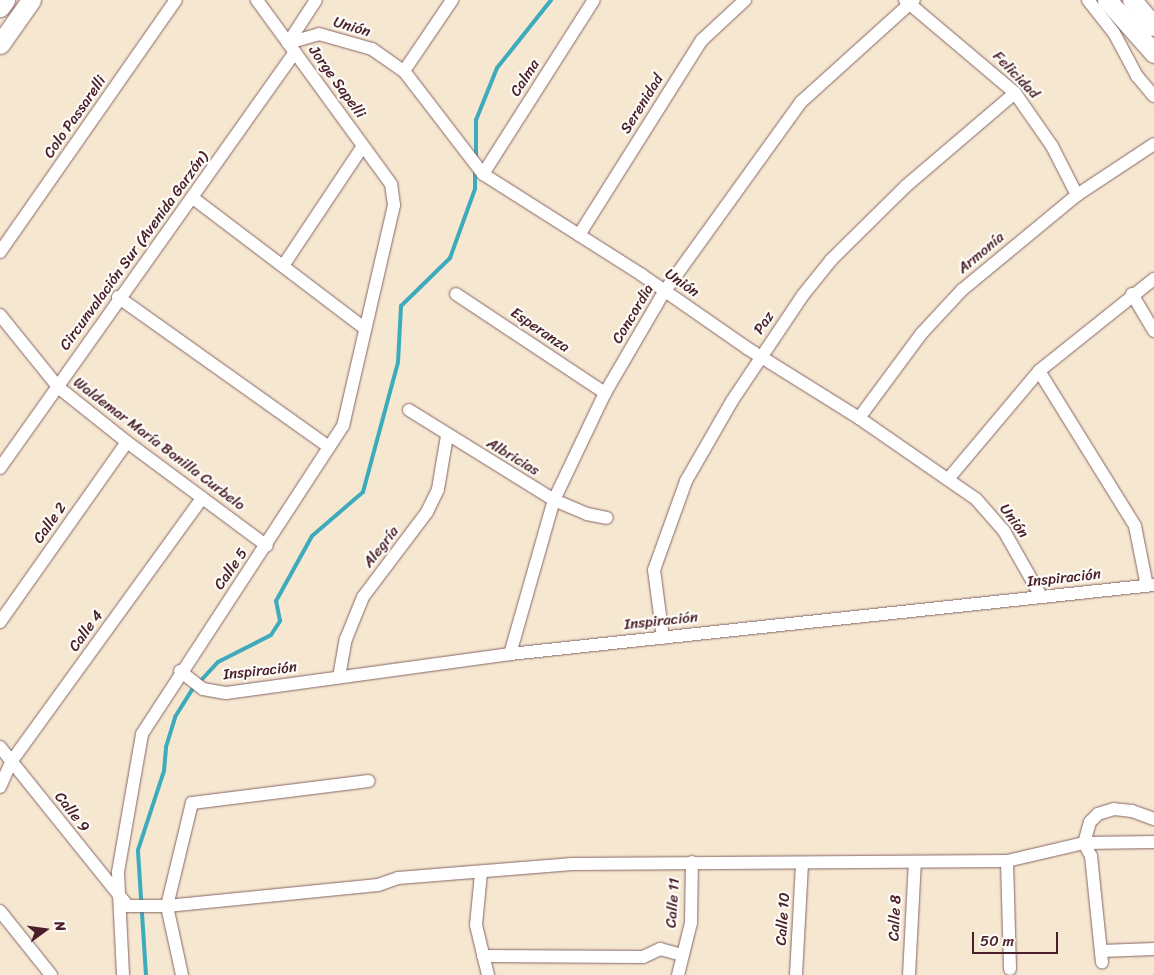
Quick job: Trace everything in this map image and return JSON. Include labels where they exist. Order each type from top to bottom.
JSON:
[{"type":"main road","points":[[0,7],[5,0]]},
{"type":"main road","points":[[0,44],[31,0]]},
{"type":"main road","points":[[1107,0],[1154,53]]},
{"type":"main road","points":[[1132,0],[1154,26]]},
{"type":"street","name":"Colo Passarelli","points":[[0,252],[176,0]]},
{"type":"street","name":"Jorge Sapelli","points":[[256,0],[390,184]]},
{"type":"street","name":"Circunvalación Sur (Avenida Garzón)","points":[[0,468],[118,297],[193,198],[291,48],[316,0]]},
{"type":"street","points":[[404,71],[452,0]]},
{"type":"street","name":"Calma","points":[[483,174],[594,0]]},
{"type":"street","name":"Serenidad","points":[[579,235],[702,40],[745,0]]},
{"type":"street","points":[[1088,0],[1114,33],[1137,76],[1154,96]]},
{"type":"street","name":"Felicidad","points":[[909,1],[1015,93],[1052,146],[1077,195]]},
{"type":"street","name":"Concordia","points":[[510,654],[554,500],[605,393],[665,291],[802,102],[909,1]]},
{"type":"street","name":"Unión","points":[[291,48],[319,34],[372,49],[404,71],[483,174],[665,291],[762,357],[859,418],[949,478],[976,499],[1004,531],[1041,596]]},
{"type":"street","name":"Paz","points":[[663,638],[654,570],[686,481],[762,357],[831,260],[906,186],[1015,93]]},
{"type":"street","name":"Armonía","points":[[859,418],[922,333],[962,290],[1077,195],[1154,144]]},
{"type":"street","points":[[283,266],[363,146]]},
{"type":"street","name":"Calle 5","points":[[123,975],[118,872],[142,734],[180,671],[267,546],[342,426],[394,205],[390,184]]},
{"type":"street","points":[[193,198],[364,328]]},
{"type":"street","points":[[949,478],[1039,371],[1132,294],[1154,279]]},
{"type":"street","name":"Esperanza","points":[[456,294],[605,393]]},
{"type":"street","points":[[1132,294],[1154,331]]},
{"type":"street","points":[[118,297],[329,448]]},
{"type":"street","name":"Waldemar María Bonilla Curbelo","points":[[0,315],[58,386],[127,442],[267,546]]},
{"type":"street","points":[[1039,371],[1134,526],[1150,586]]},
{"type":"street","name":"Albricias","points":[[409,410],[447,436],[554,500],[587,514],[607,518]]},
{"type":"street","name":"Alegría","points":[[340,677],[346,638],[363,597],[402,548],[431,504],[438,489],[447,436]]},
{"type":"street","name":"Calle 2","points":[[0,622],[127,442]]},
{"type":"street","name":"Calle 4","points":[[0,787],[11,762],[202,498]]},
{"type":"street","name":"Inspiración","points":[[180,671],[203,689],[226,693],[510,654],[1041,596],[1150,586]]},
{"type":"street","name":"Calle 9","points":[[0,747],[118,897]]},
{"type":"street","points":[[182,975],[167,906],[192,803],[369,781]]},
{"type":"street","points":[[1154,820],[1132,811],[1114,809],[1098,814],[1090,822],[1084,843],[1091,856],[1102,956],[1154,949]]},
{"type":"street","points":[[118,897],[128,906],[167,906],[378,886],[398,878],[481,873],[572,864],[692,862],[802,864],[1008,861],[1084,843],[1154,842]]},
{"type":"street","points":[[1008,861],[1010,969]]},
{"type":"street","name":"Calle 11","points":[[678,975],[691,923],[692,862]]},
{"type":"street","name":"Calle 8","points":[[910,975],[915,862]]},
{"type":"street","name":"Calle 10","points":[[796,975],[802,864]]},
{"type":"street","points":[[481,873],[476,925],[488,975]]},
{"type":"street","points":[[0,911],[51,975]]},
{"type":"street","points":[[483,956],[643,957],[660,949],[682,955]]},
{"type":"waterway","points":[[476,157],[476,120],[497,68],[551,0]]},
{"type":"waterway","points":[[146,975],[138,850],[164,771],[166,747],[175,717],[192,690],[218,662],[271,635],[280,621],[276,601],[312,536],[363,492],[398,362],[401,306],[450,258],[475,189],[475,169]]}]
